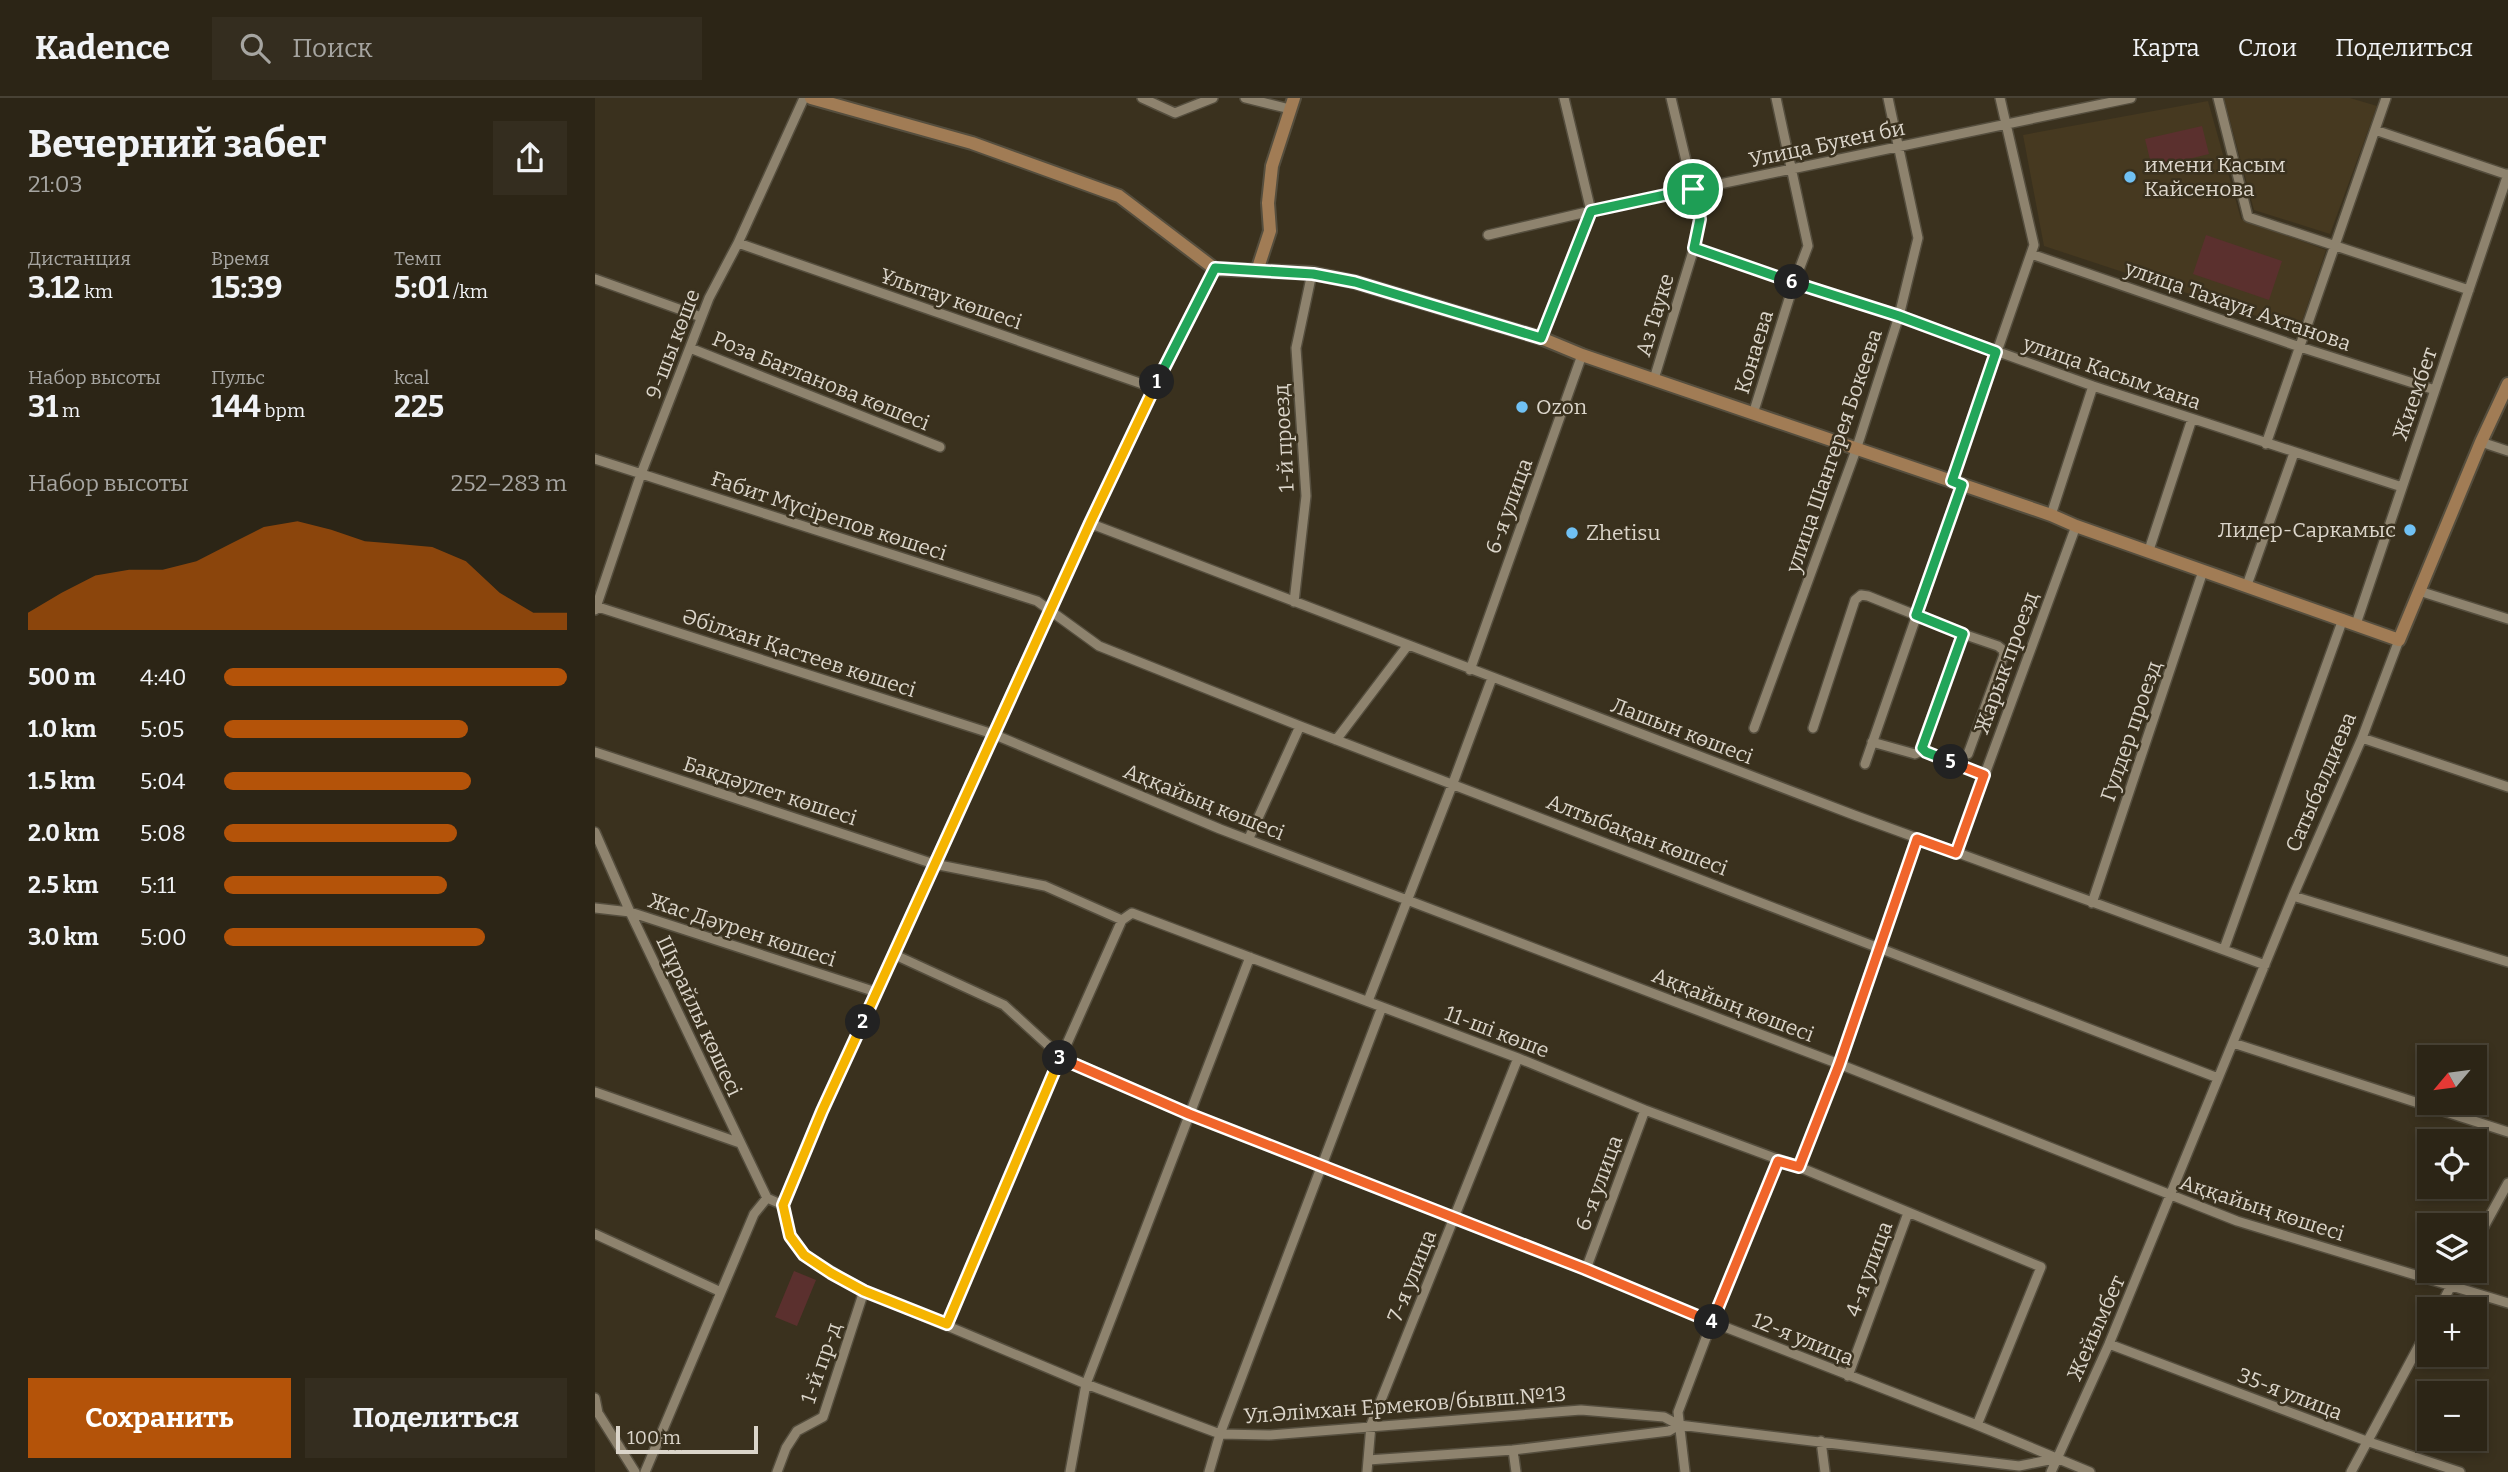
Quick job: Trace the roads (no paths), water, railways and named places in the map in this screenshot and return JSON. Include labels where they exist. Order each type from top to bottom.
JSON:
[{"type":"street","name":"9-шы көше","points":[[595,607],[641,474],[701,317],[804,98]]},
{"type":"street","points":[[811,98],[972,143],[1119,196],[1215,268],[1313,274],[1355,282],[1541,338],[1582,355],[2051,515],[2399,640]]},
{"type":"street","points":[[1142,98],[1175,113],[1213,98]]},
{"type":"street","points":[[1245,98],[1292,103],[1272,166],[1268,203],[1270,231],[1257,271]]},
{"type":"street","points":[[1541,338],[1591,211],[1563,98]]},
{"type":"street","name":"Аз Тауке","points":[[1654,379],[1694,248],[1700,219],[1671,98]]},
{"type":"street","name":"Конаева","points":[[1753,414],[1808,246],[1776,98]]},
{"type":"street","name":"улица Шангерея Бокеева","points":[[1754,728],[1856,450],[1899,316],[1918,233],[1888,98]]},
{"type":"street","points":[[1865,764],[1916,615],[1996,352],[2034,241],[2000,98]]},
{"type":"street","name":"Улица Букен би","points":[[1489,235],[1693,189],[2007,124],[2107,100],[2131,98]]},
{"type":"street","points":[[2218,98],[2248,217],[2469,290]]},
{"type":"street","points":[[2266,444],[2386,98]]},
{"type":"street","points":[[2375,130],[2508,175]]},
{"type":"street","name":"Жиембет","points":[[2356,624],[2508,175]]},
{"type":"street","name":"Ұлытау көшесi","points":[[738,243],[1154,388]]},
{"type":"street","name":"улица Касым хана","points":[[1694,248],[1899,316],[2094,386],[2402,487]]},
{"type":"street","name":"улица Тахауи Ахтанова","points":[[2031,254],[2300,347],[2435,390]]},
{"type":"street","points":[[645,1472],[754,1214],[767,1198],[783,1205],[822,1111],[1090,523],[1215,268]]},
{"type":"street","name":"1-й проезд","points":[[1294,602],[1306,496],[1296,348],[1313,274]]},
{"type":"street","name":"Роза Бағланова көшесi","points":[[595,279],[701,317]]},
{"type":"street","name":"Роза Бағланова көшесi","points":[[689,348],[940,447]]},
{"type":"street","name":"6-я улица","points":[[1470,670],[1582,355]]},
{"type":"street","name":"Сатыбалдиева","points":[[2171,1196],[2419,591],[2508,384]]},
{"type":"street","points":[[2051,515],[2094,386]]},
{"type":"street","points":[[2149,550],[2192,419]]},
{"type":"street","points":[[2481,442],[2508,451]]},
{"type":"street","points":[[2247,585],[2294,453]]},
{"type":"street","name":"Ғабит Мүсірепов көшесi","points":[[595,459],[1037,601],[1050,612]]},
{"type":"street","name":"Лашын көшесі","points":[[1090,523],[1917,839],[2265,965]]},
{"type":"street","name":"Жарык проезд","points":[[1956,853],[2076,526]]},
{"type":"street","name":"Гулдер проезд","points":[[2092,903],[2203,570]]},
{"type":"street","points":[[2419,591],[2508,618]]},
{"type":"street","points":[[1813,729],[1855,600],[1861,595],[1868,596],[2003,650],[2004,655],[1968,754]]},
{"type":"street","name":"Әбілхан Қастеев көшесi","points":[[595,607],[993,734]]},
{"type":"street","name":"Алтыбақан көшесі","points":[[1050,612],[1099,646],[1336,740],[2218,1078]]},
{"type":"street","points":[[2224,949],[2343,619]]},
{"type":"street","points":[[1872,742],[1915,754],[1922,748],[1963,634]]},
{"type":"street","points":[[1336,740],[1408,645]]},
{"type":"street","points":[[1368,1001],[1454,783],[1492,678]]},
{"type":"street","points":[[1249,838],[1300,726]]},
{"type":"street","name":"Аққайың көшесі","points":[[993,734],[1249,838],[1839,1065],[2237,1222],[2508,1303]]},
{"type":"street","points":[[2361,738],[2508,787]]},
{"type":"street","points":[[1922,748],[1984,775]]},
{"type":"street","name":"Бақдәулет көшесi","points":[[595,752],[934,864]]},
{"type":"street","name":"Шұрайлы көшесі","points":[[595,832],[630,912],[767,1198]]},
{"type":"street","points":[[1799,1167],[1839,1065],[1917,839]]},
{"type":"street","name":"11-ші көше","points":[[934,864],[1045,886],[1122,920],[1132,913],[1799,1167],[2041,1267],[1977,1425]]},
{"type":"street","points":[[2293,896],[2508,962]]},
{"type":"street","name":"Жас Дәурен көшесі","points":[[595,908],[630,912],[876,992]]},
{"type":"street","points":[[947,1324],[1122,920]]},
{"type":"street","name":"12-я улица","points":[[893,954],[1003,1004],[1061,1057],[1189,1114],[1585,1269],[2090,1472]]},
{"type":"street","points":[[1070,1472],[1086,1384],[1250,957]]},
{"type":"street","points":[[1209,1472],[1220,1434],[1382,1007]]},
{"type":"street","points":[[2233,1043],[2508,1132]]},
{"type":"street","name":"7-я улица","points":[[1367,1472],[1371,1425],[1518,1058]]},
{"type":"street","points":[[595,1092],[740,1143]]},
{"type":"street","name":"6-я улица","points":[[1585,1269],[1645,1110]]},
{"type":"street","points":[[1685,1472],[1678,1412],[1778,1161]]},
{"type":"street","points":[[2487,1221],[2508,1183]]},
{"type":"street","name":"Жейымбет","points":[[2050,1472],[2109,1344],[2171,1196]]},
{"type":"street","name":"Ул.Әлімхан Ермеков/бывш.№13","points":[[783,1205],[790,1236],[804,1255],[864,1291],[1086,1384],[1220,1434],[1269,1435],[1581,1410],[1664,1417],[1679,1425],[2019,1465],[2056,1458]]},
{"type":"street","name":"4-я улица","points":[[1847,1376],[1908,1213]]},
{"type":"street","points":[[595,1234],[721,1292]]},
{"type":"street","points":[[2445,1297],[2452,1283]]},
{"type":"street","name":"1-й пр-д","points":[[777,1472],[786,1448],[797,1431],[823,1417],[864,1291]]},
{"type":"street","name":"35-я улица","points":[[2109,1344],[2369,1442],[2460,1472]]},
{"type":"street","points":[[2351,1472],[2417,1350]]},
{"type":"street","points":[[595,1398],[597,1413],[635,1472]]},
{"type":"street","name":"Ул.Әлімхан Ермеков/бывш.№13","points":[[1368,1460],[1513,1450],[1669,1431],[1679,1425]]},
{"type":"street","points":[[1821,1441],[1825,1472]]},
{"type":"street","points":[[1513,1450],[1516,1472]]},
{"type":"place","name":"имени Касым Кайсенова","points":[[2130,177]]},
{"type":"place","name":"Ozon","points":[[1522,407]]},
{"type":"place","name":"Лидер-Саркамыс","points":[[2410,530]]},
{"type":"place","name":"Zhetisu","points":[[1572,533]]}]
